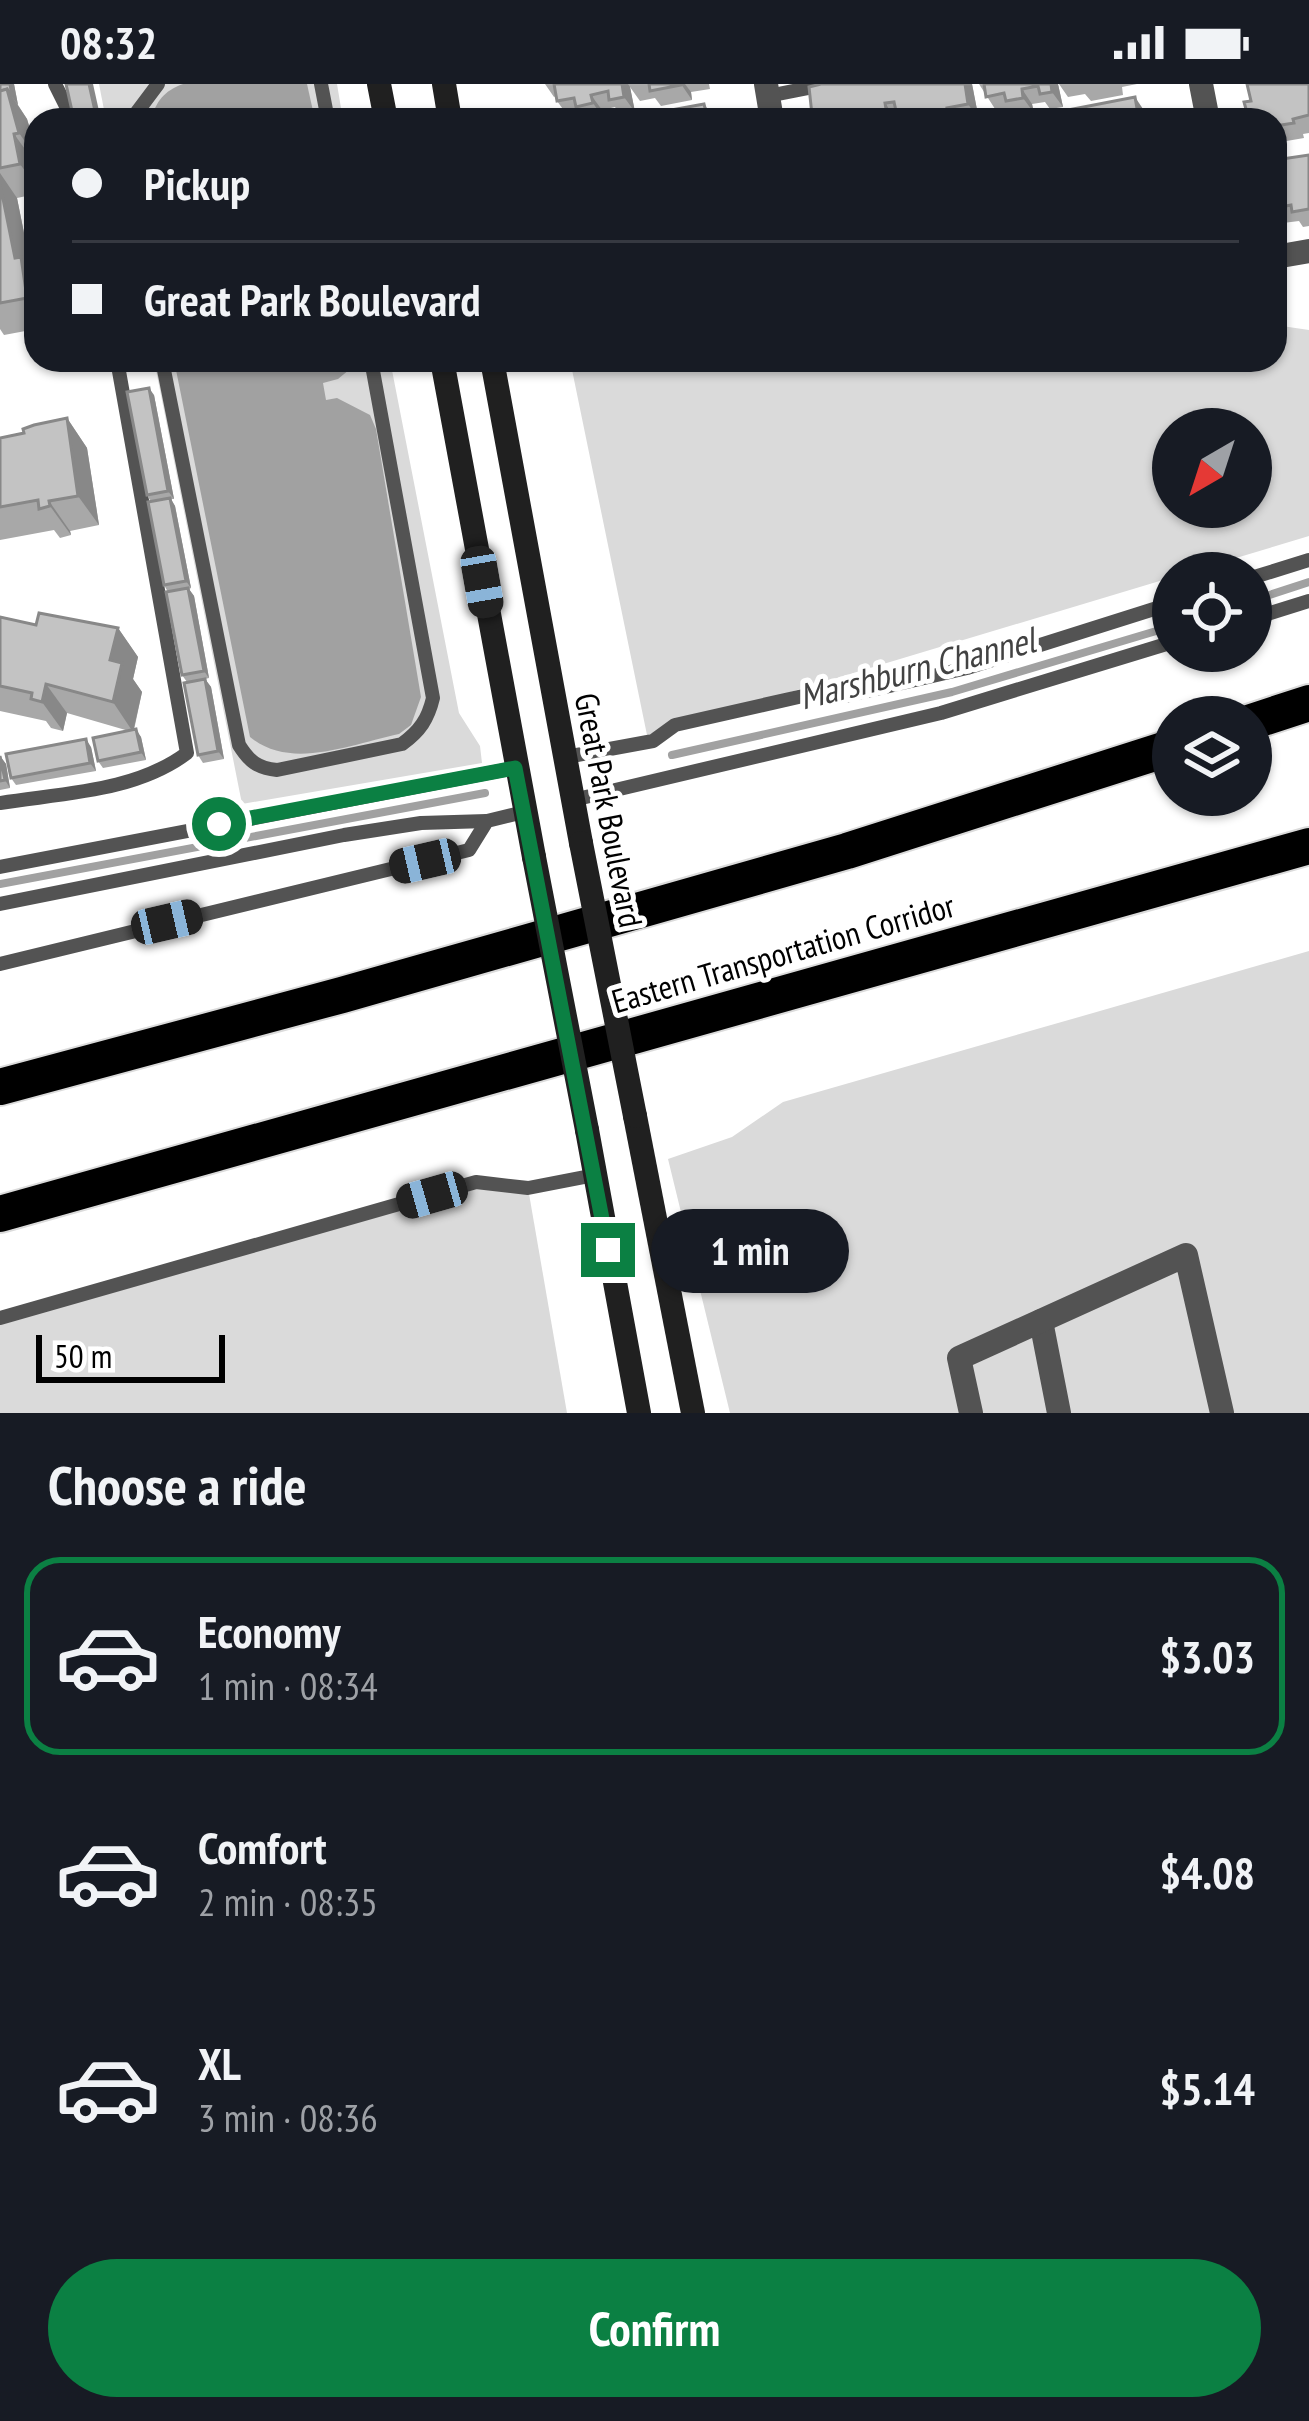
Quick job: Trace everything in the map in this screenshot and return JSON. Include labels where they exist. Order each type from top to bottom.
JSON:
[{"type":"highway","points":[[1272,715],[1309,703]]},
{"type":"highway","points":[[0,1087],[847,851],[1152,754]]},
{"type":"highway","name":"Eastern Transportation Corridor","points":[[0,1214],[1309,845]]},
{"type":"main road","points":[[444,372],[639,1413]]},
{"type":"main road","name":"Great Park Boulevard","points":[[494,372],[693,1413]]},
{"type":"street","points":[[971,1413],[959,1358],[1186,1255],[1222,1413]]},
{"type":"street","points":[[1041,1321],[1059,1413]]},
{"type":"lane","points":[[768,100],[829,84]]},
{"type":"lane","points":[[0,803],[129,782],[161,772],[187,753],[119,372]]},
{"type":"lane","points":[[164,372],[238,745],[262,769],[277,770],[402,744],[429,715],[433,698],[373,372]]},
{"type":"lane","points":[[1272,571],[1309,560]]},
{"type":"lane","points":[[1272,612],[1309,601]]},
{"type":"lane","points":[[566,757],[653,741],[675,725],[802,696],[830,700],[967,668],[1152,610]]},
{"type":"lane","points":[[573,800],[941,712],[1152,649]]},
{"type":"lane","points":[[0,868],[515,768]]},
{"type":"lane","points":[[0,904],[344,835],[421,823],[487,821],[524,812]]},
{"type":"lane","points":[[0,964],[469,850],[487,821]]},
{"type":"lane","points":[[0,1318],[476,1182],[528,1188],[595,1175]]},
{"type":"shaded area","points":[[99,84],[337,84],[341,108],[104,108]]},
{"type":"shaded area","points":[[183,84],[307,84],[312,108],[155,108]]},
{"type":"shaded area","points":[[1287,327],[1309,330],[1309,536],[1256,552],[1152,552],[1152,583],[647,735],[572,372],[1287,372]]},
{"type":"shaded area","points":[[156,372],[392,372],[459,713],[480,746],[482,763],[242,804]]},
{"type":"shaded area","points":[[176,372],[346,372],[323,383],[326,400],[337,398],[370,415],[376,429],[421,697],[411,725],[399,734],[342,748],[284,752],[250,737]]},
{"type":"shaded area","points":[[1309,951],[1309,1413],[730,1413],[668,1159],[732,1137],[783,1102]]},
{"type":"shaded area","points":[[476,1182],[528,1188],[567,1413],[0,1413],[0,1318]]},
{"type":"building","points":[[66,84],[89,84],[94,108],[71,108]]},
{"type":"building","points":[[554,84],[622,84],[624,97],[609,100],[608,91],[591,95],[593,103],[576,107],[574,98],[557,101]]},
{"type":"building","points":[[649,84],[681,84],[681,85],[650,91]]},
{"type":"building","points":[[965,84],[968,104],[895,108],[894,102],[885,103],[886,108],[811,108],[809,87]]},
{"type":"building","points":[[984,84],[1051,84],[1052,92],[1040,94],[1038,86],[1022,89],[1023,98],[1006,101],[1004,93],[986,97]]},
{"type":"building","points":[[1247,84],[1309,84],[1309,115],[1293,119],[1294,123],[1287,124],[1287,108],[1246,108],[1244,102],[1251,101]]},
{"type":"building","points":[[7,89],[19,133],[14,134],[20,164],[0,168],[0,91]]},
{"type":"building","points":[[1135,97],[1137,108],[1078,108]]},
{"type":"building","points":[[1309,155],[1309,209],[1292,212],[1287,206],[1287,158]]},
{"type":"building","points":[[0,184],[15,258],[21,257],[24,299],[0,303]]},
{"type":"building","points":[[149,388],[168,491],[147,495],[127,392]]},
{"type":"building","points":[[67,418],[78,496],[49,501],[50,506],[39,509],[38,500],[0,507],[0,438]]},
{"type":"building","points":[[170,498],[186,581],[164,585],[148,502]]},
{"type":"building","points":[[188,588],[204,671],[182,675],[166,592]]},
{"type":"building","points":[[39,613],[118,628],[110,660],[122,663],[113,702],[46,684],[42,702],[31,699],[32,693],[0,686],[0,617],[36,625]]},
{"type":"building","points":[[205,679],[218,751],[198,755],[184,683]]},
{"type":"building","points":[[136,729],[141,752],[98,761],[93,738]]},
{"type":"building","points":[[86,739],[90,763],[11,778],[6,754]]},
{"type":"waterway","name":"Marshburn Channel","points":[[1272,594],[1309,582]]},
{"type":"waterway","name":"Marshburn Channel","points":[[672,755],[952,692],[1152,632]]},
{"type":"waterway","name":"Marshburn Channel","points":[[0,884],[485,793]]},
{"type":"route","points":[[219,824],[515,768],[608,1250]]}]
